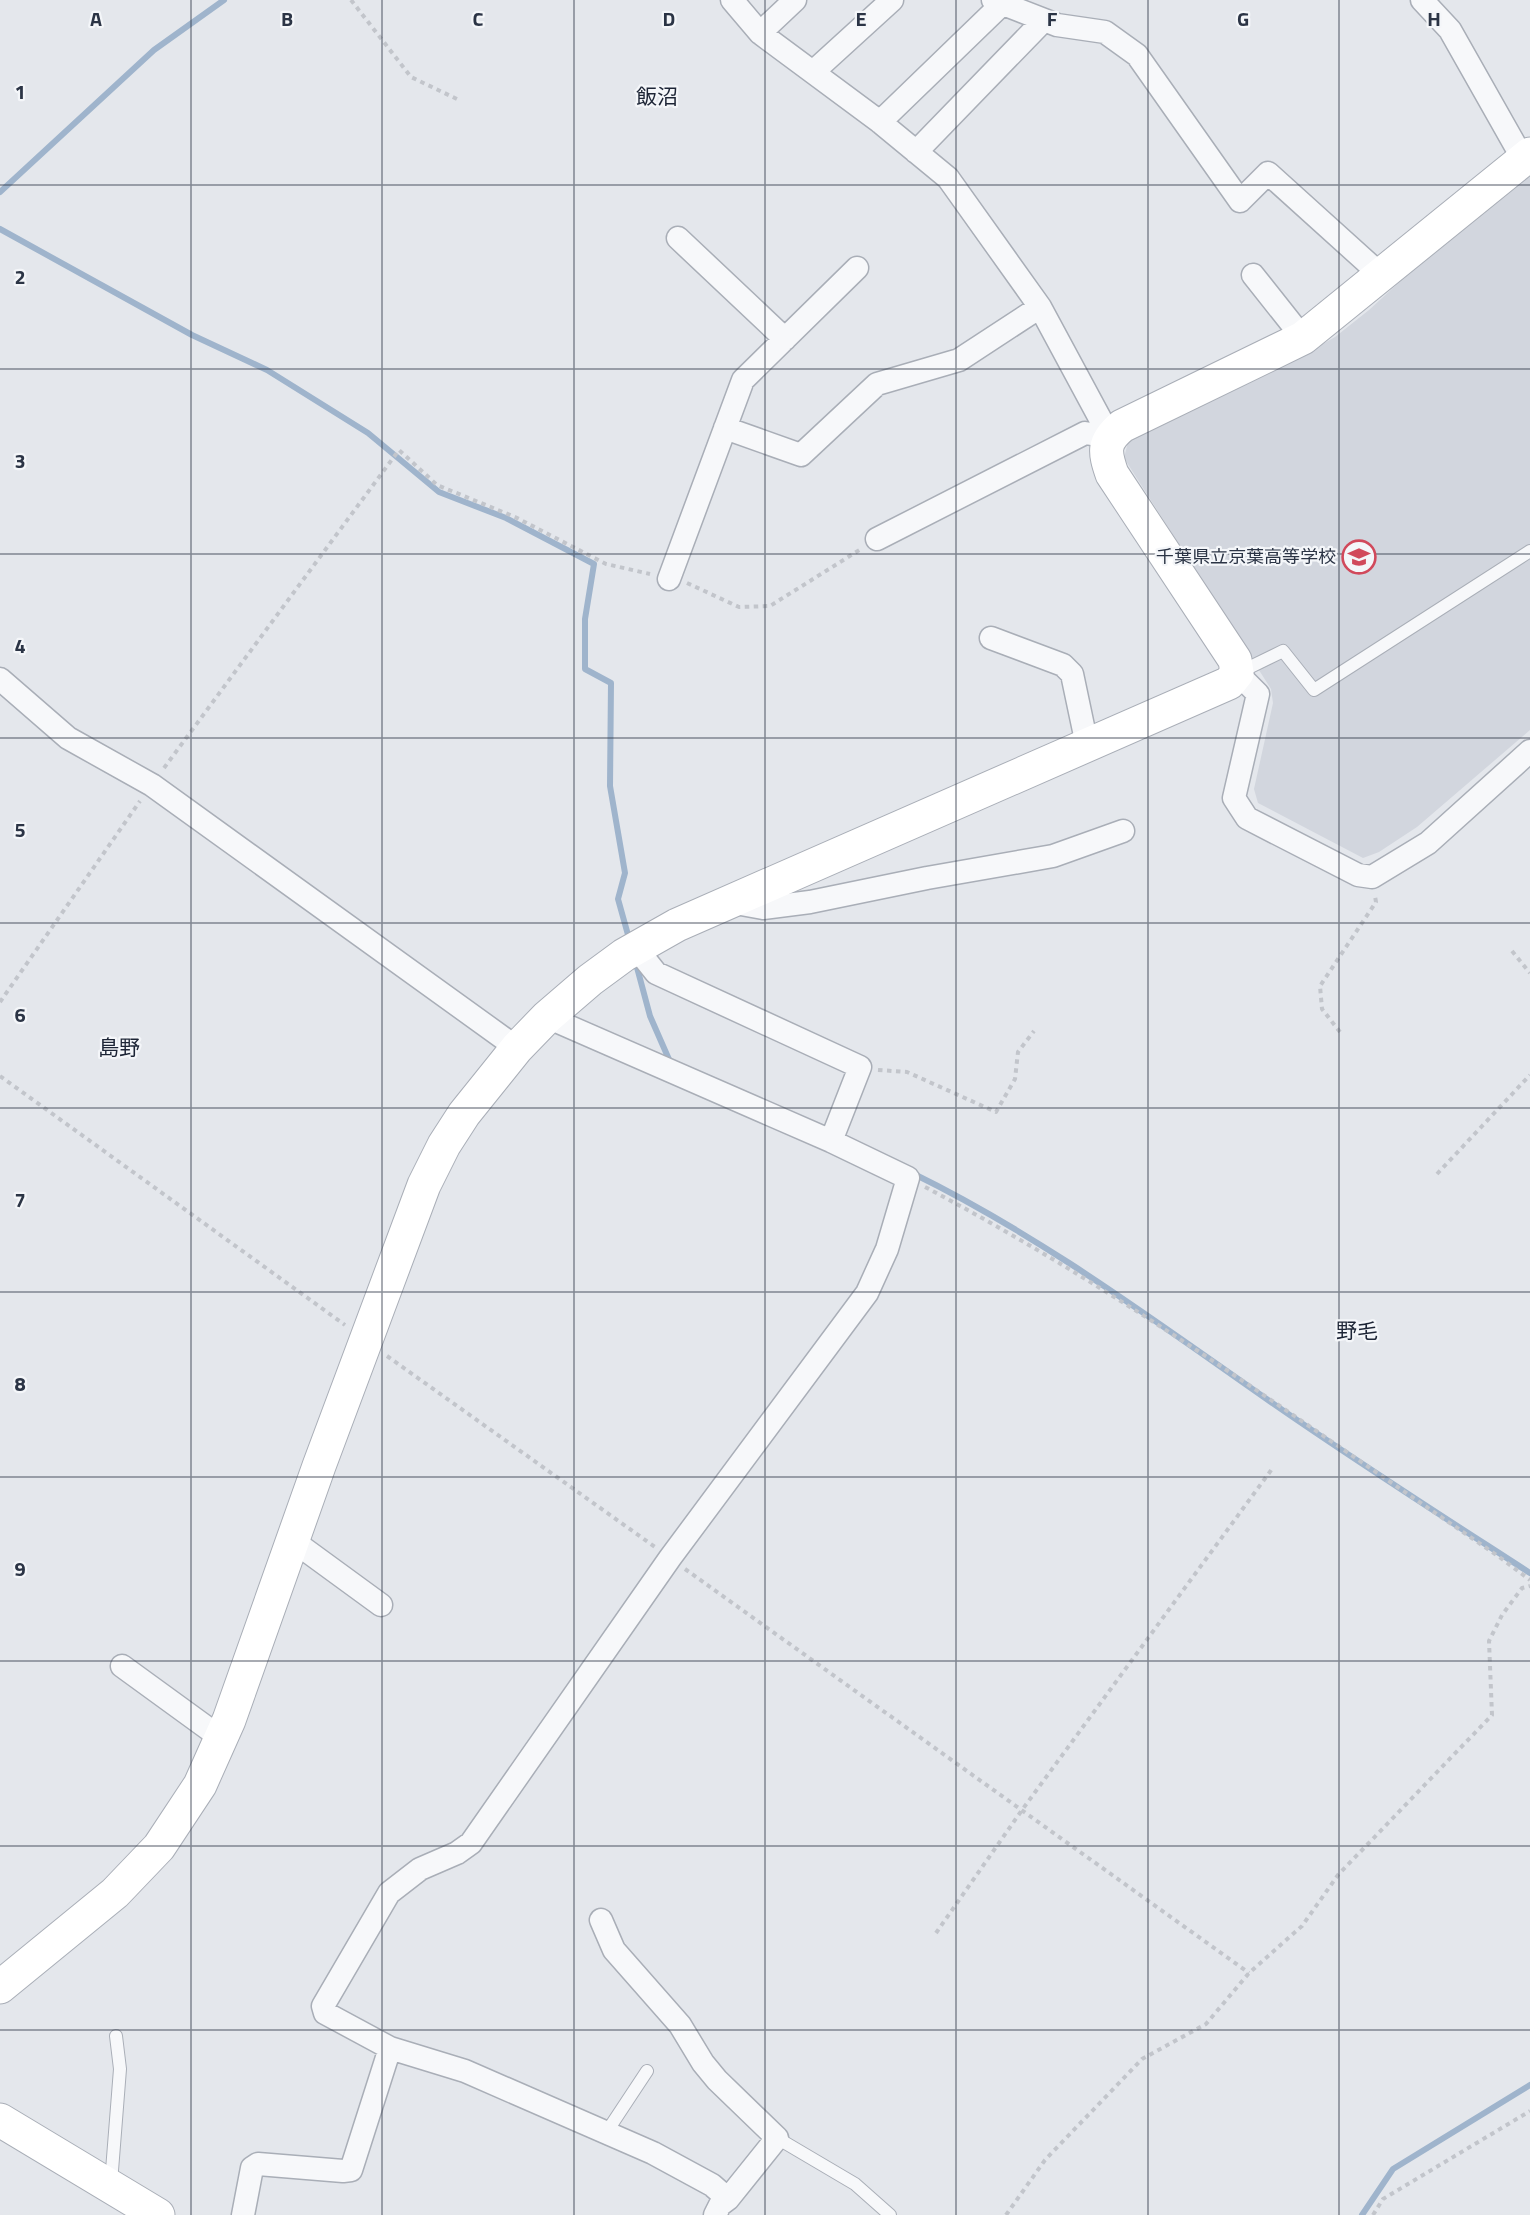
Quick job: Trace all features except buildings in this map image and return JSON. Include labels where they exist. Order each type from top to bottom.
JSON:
[{"type":"street","points":[[732,0],[760,33],[880,122],[948,178],[1040,307],[1110,437]]},
{"type":"street","points":[[760,33],[795,0]]},
{"type":"street","points":[[813,72],[892,0]]},
{"type":"street","points":[[1422,0],[1450,30],[1527,157],[1303,338],[1122,426],[1110,437],[1106,456],[1112,474],[1235,660],[1237,673],[1258,694],[1234,798],[1247,818],[1358,874],[1372,877],[1428,843],[1530,751]]},
{"type":"street","points":[[880,122],[997,2],[1057,26],[1105,32],[1137,55],[1240,201],[1268,173],[1382,275]]},
{"type":"street","points":[[916,152],[1044,20]]},
{"type":"street","points":[[678,238],[785,339]]},
{"type":"street","points":[[669,579],[743,380],[856,268]]},
{"type":"street","points":[[1253,275],[1303,338]]},
{"type":"street","points":[[725,428],[801,455],[877,384],[959,360],[1040,307]]},
{"type":"street","points":[[877,539],[1085,433],[1110,437]]},
{"type":"street","points":[[991,638],[1063,664],[1072,674],[1087,745]]},
{"type":"street","points":[[0,1987],[115,1893],[159,1847],[200,1785],[221,1738],[424,1185],[444,1145],[464,1114],[517,1048],[547,1017],[590,980],[636,948],[676,925],[1229,683],[1237,673]]},
{"type":"street","points":[[0,679],[68,738],[152,785],[517,1048]]},
{"type":"street","points":[[728,901],[763,908],[810,902],[927,878],[1053,856],[1123,831]]},
{"type":"street","points":[[636,948],[656,973],[860,1067],[831,1141]]},
{"type":"street","points":[[547,1017],[831,1141],[908,1178],[886,1249],[867,1293],[670,1558],[471,1843],[457,1853],[420,1869],[389,1893],[323,2006],[325,2013],[390,2048],[465,2071],[652,2153],[712,2185],[721,2207],[777,2138],[717,2080],[703,2063],[680,2025],[614,1950],[601,1920]]},
{"type":"street","points":[[292,1540],[381,1605]]},
{"type":"street","points":[[122,1666],[221,1738]]},
{"type":"street","points":[[243,2215],[252,2168],[258,2164],[351,2170],[390,2048]]},
{"type":"street","points":[[0,2120],[158,2215]]},
{"type":"lane","points":[[1237,673],[1283,651],[1314,690],[1530,551]]},
{"type":"lane","points":[[110,2187],[120,2069],[116,2036]]},
{"type":"lane","points":[[606,2133],[647,2071]]},
{"type":"lane","points":[[777,2138],[855,2184],[890,2215]]},
{"type":"path","points":[[351,0],[411,77],[459,100]]},
{"type":"path","points":[[0,1002],[152,785],[399,450],[436,485],[514,517],[606,564],[688,583],[739,607],[770,606],[877,539]]},
{"type":"path","points":[[1340,1032],[1322,1009],[1320,986],[1376,902],[1372,877]]},
{"type":"path","points":[[1512,951],[1530,973]]},
{"type":"path","points":[[860,1067],[867,1070],[907,1072],[996,1112],[1015,1079],[1018,1052],[1034,1031]]},
{"type":"path","points":[[1437,1174],[1530,1075]]},
{"type":"path","points":[[0,1076],[1249,1973]]},
{"type":"path","points":[[908,1178],[982,1217],[1167,1330],[1530,1580]]},
{"type":"path","points":[[936,1933],[1022,1810],[1272,1468]]},
{"type":"path","points":[[1006,2215],[1045,2160],[1142,2059],[1206,2024],[1249,1973],[1302,1926],[1338,1875],[1492,1715],[1489,1641],[1508,1606],[1522,1588],[1530,1586]]},
{"type":"path","points":[[1373,2215],[1383,2199],[1530,2111]]},
{"type":"shaded area","name":"千葉県立京葉高等学校","points":[[1530,174],[1530,730],[1417,827],[1379,852],[1363,858],[1258,803],[1254,789],[1273,703],[1271,689],[1124,458],[1129,438],[1300,357],[1335,337]]},
{"type":"waterway","points":[[0,192],[154,50],[224,0]]},
{"type":"waterway","points":[[0,229],[192,335],[267,370],[368,433],[439,492],[506,518],[594,564],[585,619],[585,669],[611,683],[610,786],[625,873],[618,899],[630,942]]},
{"type":"waterway","points":[[635,960],[650,1016],[671,1064]]},
{"type":"waterway","points":[[912,1173],[1005,1223],[1094,1279],[1398,1488],[1530,1573]]},
{"type":"waterway","points":[[1362,2215],[1393,2169],[1530,2085]]},
{"type":"place","name":"千葉県立京葉高等学校","points":[[1359,557]]},
{"type":"district","name":"飯沼","points":[[657,97]]},
{"type":"district","name":"島野","points":[[119,1048]]},
{"type":"district","name":"野毛","points":[[1357,1331]]}]
